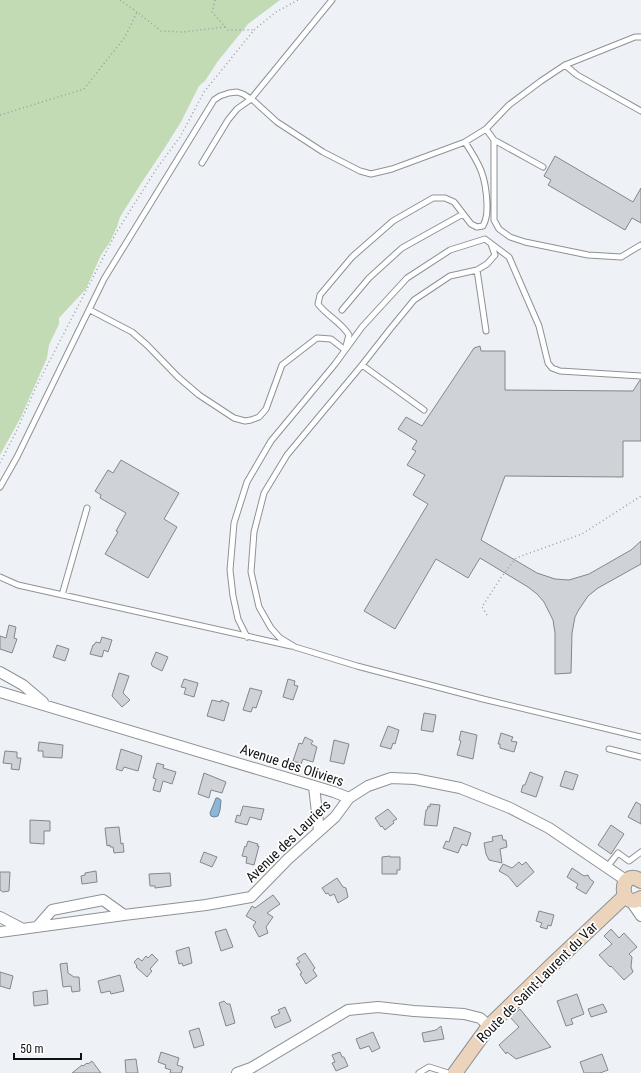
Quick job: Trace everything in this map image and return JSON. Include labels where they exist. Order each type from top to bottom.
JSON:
[{"type":"main road","points":[[634,898],[623,890],[624,885],[637,880]]},
{"type":"main road","name":"Route de Saint-Laurent du Var","points":[[455,1073],[489,1026],[553,964],[634,898]]},
{"type":"street","name":"Avenue des Oliviers","points":[[0,672],[23,685],[46,705]]},
{"type":"street","name":"Avenue des Oliviers","points":[[0,692],[334,792],[349,798],[368,786],[391,778],[415,779],[460,788],[510,808],[549,828],[607,867],[637,880]]},
{"type":"street","points":[[314,786],[319,831]]},
{"type":"street","name":"Avenue des Lauriers","points":[[0,932],[21,928],[206,905],[251,897],[288,859],[335,818],[349,798]]},
{"type":"street","points":[[634,898],[641,915]]},
{"type":"street","points":[[37,927],[52,910],[103,900],[124,915]]},
{"type":"street","points":[[0,917],[21,928]]},
{"type":"street","points":[[237,1073],[251,1068],[348,1010],[378,1007],[464,1014],[480,1018],[489,1026]]},
{"type":"lane","points":[[202,163],[228,120],[237,109],[251,99],[332,0]]},
{"type":"lane","points":[[0,487],[17,457],[43,401],[90,310],[104,278],[214,100],[220,96],[237,92],[243,94],[251,99],[277,122],[324,152],[360,171],[371,174],[392,169],[465,142],[486,129],[509,105],[541,80],[564,65],[635,37],[641,37]]},
{"type":"lane","points":[[564,65],[577,75],[641,111]]},
{"type":"lane","points":[[486,129],[494,140],[543,167]]},
{"type":"lane","points":[[494,140],[494,220],[499,229],[510,237],[525,242],[588,255],[621,257],[641,245]]},
{"type":"lane","points":[[345,350],[349,335],[345,328],[322,310],[318,304],[320,295],[352,257],[393,221],[433,198],[444,198],[454,202],[471,224],[477,227],[483,226],[487,219],[486,186],[478,162],[465,142]]},
{"type":"lane","points":[[342,310],[369,278],[402,248],[463,214]]},
{"type":"lane","points":[[247,636],[238,619],[233,596],[230,570],[234,523],[247,482],[271,441],[362,327],[408,278],[450,250],[485,239],[509,257],[539,326],[548,363],[552,368],[560,370],[641,376]]},
{"type":"lane","points":[[295,647],[280,638],[270,628],[259,607],[251,572],[254,532],[264,493],[287,455],[414,300],[450,276],[477,270],[487,264],[495,255],[491,244]]},
{"type":"lane","points":[[477,270],[486,331]]},
{"type":"lane","points":[[90,310],[132,332],[147,345],[178,378],[199,396],[234,418],[245,421],[259,417],[266,409],[282,365],[317,338],[332,339],[345,350]]},
{"type":"lane","points":[[362,365],[424,410]]},
{"type":"lane","points":[[62,595],[87,508]]},
{"type":"lane","points":[[0,577],[18,585],[295,647],[357,666],[483,699],[641,737]]},
{"type":"lane","points":[[609,749],[641,757]]},
{"type":"lane","points":[[607,867],[618,853],[629,861],[641,852]]},
{"type":"lane","points":[[419,1073],[429,1067],[448,1073]]},
{"type":"path","points":[[120,0],[161,31],[182,32],[226,27]]},
{"type":"path","points":[[215,0],[212,12],[228,30],[254,30]]},
{"type":"path","points":[[0,114],[84,89],[125,37],[137,12]]},
{"type":"path","points":[[487,615],[482,607],[502,576],[516,558],[582,534],[641,496]]},
{"type":"green space","points":[[0,0],[280,0],[248,24],[218,61],[205,81],[199,86],[181,122],[120,217],[110,242],[101,255],[86,289],[59,318],[59,324],[49,345],[47,358],[21,417],[0,455]]},
{"type":"water","points":[[216,798],[221,800],[220,810],[218,816],[214,817],[211,816],[210,813]]},
{"type":"building","points":[[555,156],[633,202],[641,188],[641,223],[632,218],[625,230],[548,185],[551,180],[544,176]]},
{"type":"building","points":[[480,346],[481,351],[505,351],[505,390],[633,391],[641,380],[641,441],[623,441],[623,477],[505,476],[481,540],[537,573],[555,579],[569,580],[589,574],[631,550],[641,541],[641,564],[598,588],[588,596],[578,611],[575,617],[572,633],[571,673],[555,674],[555,633],[553,620],[544,602],[528,587],[480,558],[468,578],[436,559],[395,629],[364,611],[428,504],[413,495],[425,475],[407,465],[416,451],[412,449],[417,441],[398,429],[406,417],[422,426],[474,348]]},
{"type":"building","points":[[121,460],[179,493],[164,519],[177,527],[148,578],[105,554],[118,532],[116,531],[126,513],[100,498],[101,495],[95,491],[108,470],[113,473]]},
{"type":"building","points":[[9,625],[16,627],[14,638],[17,639],[12,653],[0,649],[0,636],[6,638]]},
{"type":"building","points":[[102,637],[112,640],[108,652],[104,650],[102,657],[90,654],[93,645],[96,642],[100,643]]},
{"type":"building","points":[[57,645],[69,649],[65,661],[53,657]]},
{"type":"building","points":[[156,652],[168,657],[162,671],[151,664]]},
{"type":"building","points":[[119,673],[129,676],[123,693],[130,700],[122,707],[112,696]]},
{"type":"building","points":[[184,679],[198,683],[194,697],[184,694],[186,688],[181,687]]},
{"type":"building","points":[[288,679],[295,681],[294,685],[298,686],[293,700],[283,697]]},
{"type":"building","points":[[250,688],[262,691],[256,708],[253,707],[251,712],[243,710]]},
{"type":"building","points":[[212,700],[221,702],[221,700],[229,703],[224,721],[207,716]]},
{"type":"building","points":[[424,713],[436,715],[433,732],[421,730]]},
{"type":"building","points":[[388,726],[399,730],[395,744],[393,743],[391,749],[380,746]]},
{"type":"building","points":[[461,731],[477,735],[473,759],[457,755],[461,741],[459,740]]},
{"type":"building","points":[[501,733],[513,737],[511,741],[517,742],[514,752],[500,748],[500,744],[498,744]]},
{"type":"building","points":[[305,737],[313,741],[311,744],[317,747],[313,762],[303,759],[301,764],[293,761],[299,743],[302,744]]},
{"type":"building","points":[[334,740],[349,744],[344,764],[330,761]]},
{"type":"building","points":[[39,742],[63,745],[62,758],[43,757],[43,751],[38,751]]},
{"type":"building","points":[[121,749],[142,756],[138,771],[124,767],[122,771],[116,769]]},
{"type":"building","points":[[5,751],[17,752],[17,758],[21,758],[19,770],[11,769],[12,764],[3,763]]},
{"type":"building","points":[[157,763],[164,765],[163,768],[176,772],[172,784],[163,781],[160,792],[153,790],[156,779],[153,778]]},
{"type":"building","points":[[565,771],[578,775],[573,790],[560,786]]},
{"type":"building","points":[[530,772],[543,777],[536,797],[521,792]]},
{"type":"building","points":[[204,773],[226,782],[222,793],[211,790],[209,798],[198,794]]},
{"type":"building","points":[[636,802],[641,805],[641,824],[628,817]]},
{"type":"building","points":[[430,804],[440,805],[437,826],[424,825],[426,810],[428,806],[430,807]]},
{"type":"building","points":[[243,806],[264,809],[261,820],[250,817],[247,825],[235,822],[237,815],[240,816]]},
{"type":"building","points":[[388,809],[397,819],[393,821],[394,823],[385,830],[375,818]]},
{"type":"building","points":[[30,820],[50,821],[50,831],[44,831],[44,844],[30,843]]},
{"type":"building","points":[[611,825],[624,834],[611,854],[598,845]]},
{"type":"building","points":[[119,827],[121,844],[123,843],[124,852],[114,853],[113,847],[110,847],[110,845],[107,846],[105,828]]},
{"type":"building","points":[[454,827],[471,833],[467,846],[462,844],[458,853],[443,848],[446,841],[449,842]]},
{"type":"building","points":[[502,835],[503,840],[506,840],[507,847],[500,849],[502,863],[489,860],[484,843],[493,841],[492,837]]},
{"type":"building","points":[[248,841],[258,844],[257,846],[259,846],[254,865],[246,863],[247,857],[242,856]]},
{"type":"building","points":[[204,852],[217,857],[212,867],[200,862]]},
{"type":"building","points":[[382,857],[400,857],[400,870],[397,870],[397,874],[382,874]]},
{"type":"building","points":[[519,862],[522,865],[526,862],[534,872],[517,887],[508,876],[499,871],[503,864],[512,868]]},
{"type":"building","points":[[572,868],[584,876],[588,875],[594,882],[586,894],[576,888],[578,884],[567,877]]},
{"type":"building","points":[[96,871],[97,882],[82,884],[81,876],[85,875],[85,873]]},
{"type":"building","points":[[0,872],[10,872],[9,891],[3,892],[0,890]]},
{"type":"building","points":[[170,873],[171,886],[155,888],[155,886],[150,886],[149,874]]},
{"type":"building","points":[[337,878],[343,887],[346,888],[348,897],[338,903],[334,894],[330,896],[328,893],[326,894],[322,888]]},
{"type":"building","points":[[273,895],[280,904],[267,913],[273,917],[266,927],[268,933],[259,937],[253,926],[256,922],[246,916],[252,906],[255,908]]},
{"type":"building","points":[[539,911],[554,915],[551,926],[548,925],[547,929],[540,927],[542,923],[536,921]]},
{"type":"building","points":[[226,929],[233,947],[221,951],[215,932]]},
{"type":"building","points":[[611,929],[619,938],[624,933],[637,947],[629,954],[632,957],[631,967],[633,972],[624,980],[599,955],[612,944],[604,936]]},
{"type":"building","points":[[189,947],[192,963],[183,966],[182,963],[179,964],[176,951]]},
{"type":"building","points":[[305,953],[315,968],[313,970],[317,976],[306,984],[300,974],[302,973],[296,964],[300,962],[297,958]]},
{"type":"building","points":[[152,954],[158,960],[150,969],[152,971],[147,977],[136,967],[137,966],[134,962],[138,958],[142,961],[146,956],[148,958]]},
{"type":"building","points":[[67,963],[68,973],[74,977],[79,977],[80,991],[72,992],[71,986],[63,987],[60,964]]},
{"type":"building","points":[[0,972],[13,976],[10,989],[0,986]]},
{"type":"building","points":[[120,975],[124,991],[111,994],[110,991],[101,993],[98,981]]},
{"type":"building","points":[[47,990],[48,1004],[34,1006],[33,992]]},
{"type":"building","points":[[577,994],[584,1014],[571,1019],[573,1024],[566,1026],[557,1001]]},
{"type":"building","points":[[224,1001],[227,1004],[230,1004],[235,1023],[226,1026],[219,1003]]},
{"type":"building","points":[[603,1004],[607,1012],[591,1017],[588,1009]]},
{"type":"building","points":[[285,1007],[291,1021],[275,1028],[271,1017],[280,1013],[278,1010]]},
{"type":"building","points":[[520,1009],[551,1047],[516,1059],[507,1052],[506,1054],[499,1045],[519,1027],[510,1017]]},
{"type":"building","points":[[441,1026],[444,1039],[424,1042],[422,1033],[436,1030]]},
{"type":"building","points":[[199,1028],[204,1045],[194,1048],[189,1031]]},
{"type":"building","points":[[373,1032],[380,1048],[372,1052],[369,1046],[360,1049],[356,1039]]},
{"type":"building","points":[[161,1052],[179,1058],[177,1065],[183,1067],[181,1073],[170,1073],[171,1070],[165,1068],[166,1065],[158,1062]]},
{"type":"building","points":[[340,1052],[348,1066],[336,1071],[332,1063],[335,1062],[332,1055]]},
{"type":"building","points":[[602,1054],[608,1070],[600,1073],[584,1073],[580,1062]]},
{"type":"building","points":[[136,1059],[138,1073],[126,1073],[125,1060]]},
{"type":"building","points":[[92,1061],[101,1073],[72,1073],[82,1065],[88,1064]]}]
